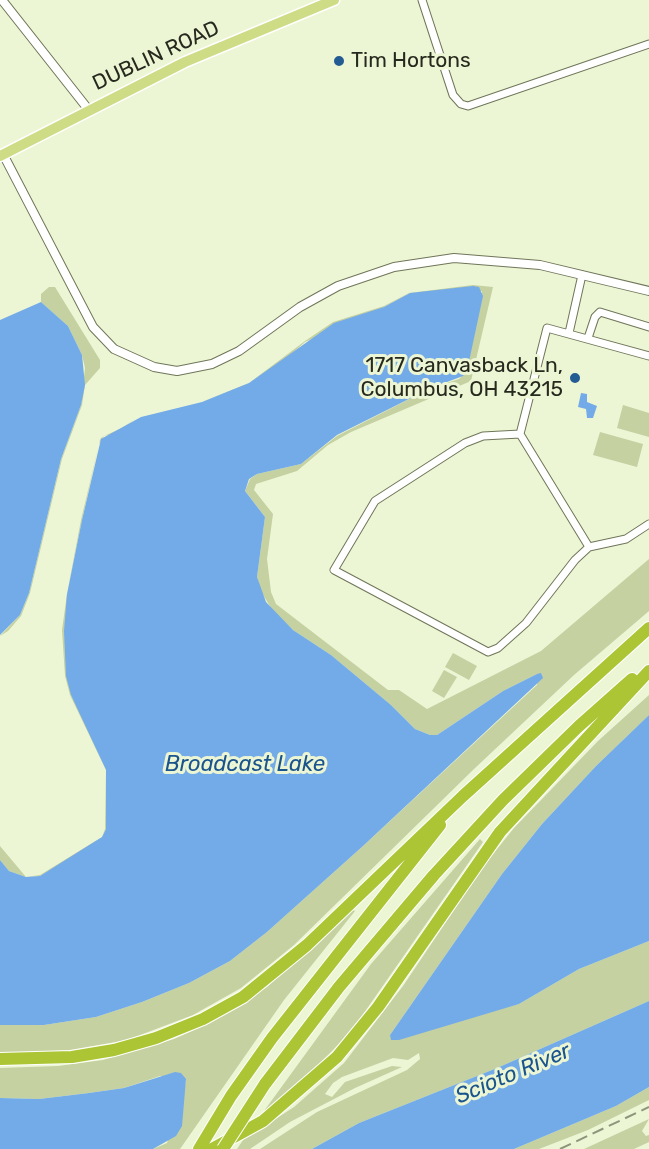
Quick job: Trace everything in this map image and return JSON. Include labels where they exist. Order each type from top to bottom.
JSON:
[{"type":"highway","points":[[0,1059],[72,1057],[114,1050],[156,1038],[203,1019],[233,1003],[276,973],[573,694],[649,628]]},
{"type":"highway","points":[[224,1149],[265,1084],[339,987],[434,875],[503,800],[579,726],[649,664]]},
{"type":"highway","points":[[212,1149],[263,1121],[337,1057],[378,1007],[500,832],[649,671]]},
{"type":"highway","points":[[199,1149],[231,1096],[323,971],[463,796]]},
{"type":"main road","name":"DUBLIN ROAD","points":[[1,155],[88,109],[185,62],[334,0]]},
{"type":"street","points":[[2,0],[88,109]]},
{"type":"street","points":[[422,0],[453,95],[461,104],[474,104],[649,44]]},
{"type":"street","points":[[1,155],[93,327],[114,349],[125,356],[154,367],[177,371],[220,361],[318,297],[362,276],[393,267],[454,258],[479,258],[540,265],[649,291]]},
{"type":"street","points":[[569,333],[582,275]]},
{"type":"street","points":[[588,338],[595,317],[600,312],[649,327]]},
{"type":"street","points":[[589,547],[520,434],[547,328],[649,356]]},
{"type":"street","points":[[520,434],[483,436],[465,443],[375,501],[334,570],[488,652],[498,648],[526,623],[575,560],[589,547],[626,539],[649,524]]},
{"type":"green space","points":[[473,285],[493,287],[471,381],[351,432],[328,445],[297,471],[256,484],[254,490],[273,514],[267,559],[271,592],[276,604],[388,690],[399,690],[427,709],[541,651],[649,559],[649,611],[574,675],[474,769],[294,945],[241,988],[193,1015],[127,1040],[70,1050],[0,1054],[0,1025],[44,1025],[96,1017],[189,983],[230,961],[267,932],[363,846],[537,685],[537,674],[503,691],[437,735],[430,735],[415,729],[391,705],[331,655],[293,630],[273,611],[260,590],[257,577],[265,517],[245,491],[250,479],[257,474],[301,464],[337,436],[431,388],[459,379],[467,371],[482,291],[410,293],[384,307],[305,342],[288,357],[249,383],[305,341],[333,322],[384,306],[409,293]]},
{"type":"green space","points":[[49,287],[55,287],[100,360],[100,368],[85,385],[82,405],[62,459],[30,593],[21,616],[8,631],[0,636],[20,615],[29,593],[61,459],[81,405],[85,368],[82,355],[68,326],[41,302],[41,294]]},
{"type":"green space","points":[[623,405],[649,413],[649,437],[617,428]]},
{"type":"green space","points":[[134,420],[122,429],[113,434],[104,436]]},
{"type":"green space","points":[[600,432],[643,444],[637,467],[593,455]]},
{"type":"green space","points":[[99,444],[82,520],[67,594],[81,520]]},
{"type":"green space","points":[[67,594],[71,695],[106,770],[70,695],[65,676],[62,630]]},
{"type":"green space","points":[[453,653],[477,666],[469,680],[445,667]]},
{"type":"green space","points":[[444,670],[457,677],[444,698],[432,691]]},
{"type":"green space","points":[[649,695],[649,715],[596,766],[542,824],[502,874],[390,1035],[519,1004],[579,969],[649,941],[649,1001],[497,1068],[359,1123],[312,1149],[260,1149],[317,1112],[407,1070],[420,1059],[419,1053],[408,1060],[393,1058],[342,1077],[333,1083],[325,1094],[332,1097],[345,1082],[392,1066],[402,1067],[355,1088],[290,1122],[250,1149],[237,1149],[243,1140],[294,1107],[344,1063],[403,986],[485,864],[514,828],[598,741]]},
{"type":"green space","points":[[106,770],[108,784],[106,829],[102,837],[105,829]]},
{"type":"green space","points":[[102,837],[40,876],[26,877],[40,875]]},
{"type":"green space","points":[[480,839],[483,842],[350,1033],[299,1084],[264,1111],[371,964]]},
{"type":"green space","points":[[0,846],[26,877],[9,871],[0,860]]},
{"type":"green space","points":[[353,910],[355,911],[284,1000],[180,1149],[153,1149],[167,1143],[184,1094],[186,1079],[160,1076],[124,1088],[89,1093],[39,1099],[0,1098],[0,1068],[58,1066],[103,1060],[174,1039],[210,1023],[267,987]]},
{"type":"green space","points":[[649,1087],[649,1100],[588,1130],[539,1149],[514,1149],[616,1106]]},
{"type":"green space","points":[[649,1119],[642,1131],[646,1136],[649,1135],[649,1142],[634,1149],[584,1149]]},
{"type":"water","name":"Broadcast Lake","points":[[479,287],[483,296],[467,371],[463,376],[431,388],[337,435],[301,464],[257,474],[249,479],[245,491],[265,517],[257,577],[266,602],[293,630],[331,655],[391,705],[415,729],[430,735],[437,735],[503,691],[537,674],[541,673],[543,678],[363,846],[267,932],[230,961],[189,983],[96,1017],[44,1025],[0,1025],[0,860],[9,871],[26,877],[40,876],[102,837],[106,829],[106,770],[71,695],[66,676],[64,631],[67,594],[101,439],[141,417],[202,402],[249,383],[334,323],[384,307],[410,293]]},
{"type":"water","points":[[41,302],[68,326],[82,355],[85,385],[81,405],[61,459],[29,593],[20,615],[0,635],[0,320]]},
{"type":"water","points":[[581,393],[587,394],[587,402],[597,406],[593,418],[587,418],[586,409],[578,407]]},
{"type":"water","points":[[649,715],[649,941],[579,969],[519,1004],[399,1040],[391,1040],[390,1035],[502,874],[542,824],[596,766]]},
{"type":"water","name":"Scioto River","points":[[649,1001],[649,1087],[616,1106],[514,1149],[312,1149],[359,1123],[497,1068]]},
{"type":"water","points":[[175,1072],[181,1073],[186,1079],[182,1126],[176,1136],[153,1149],[0,1149],[0,1098],[39,1099],[124,1088]]},
{"type":"railway","points":[[560,1149],[649,1107]]},
{"type":"place","name":"Tim Hortons","points":[[339,61]]},
{"type":"place","name":"1717 Canvasback Ln, Columbus, OH 43215","points":[[575,378]]}]
